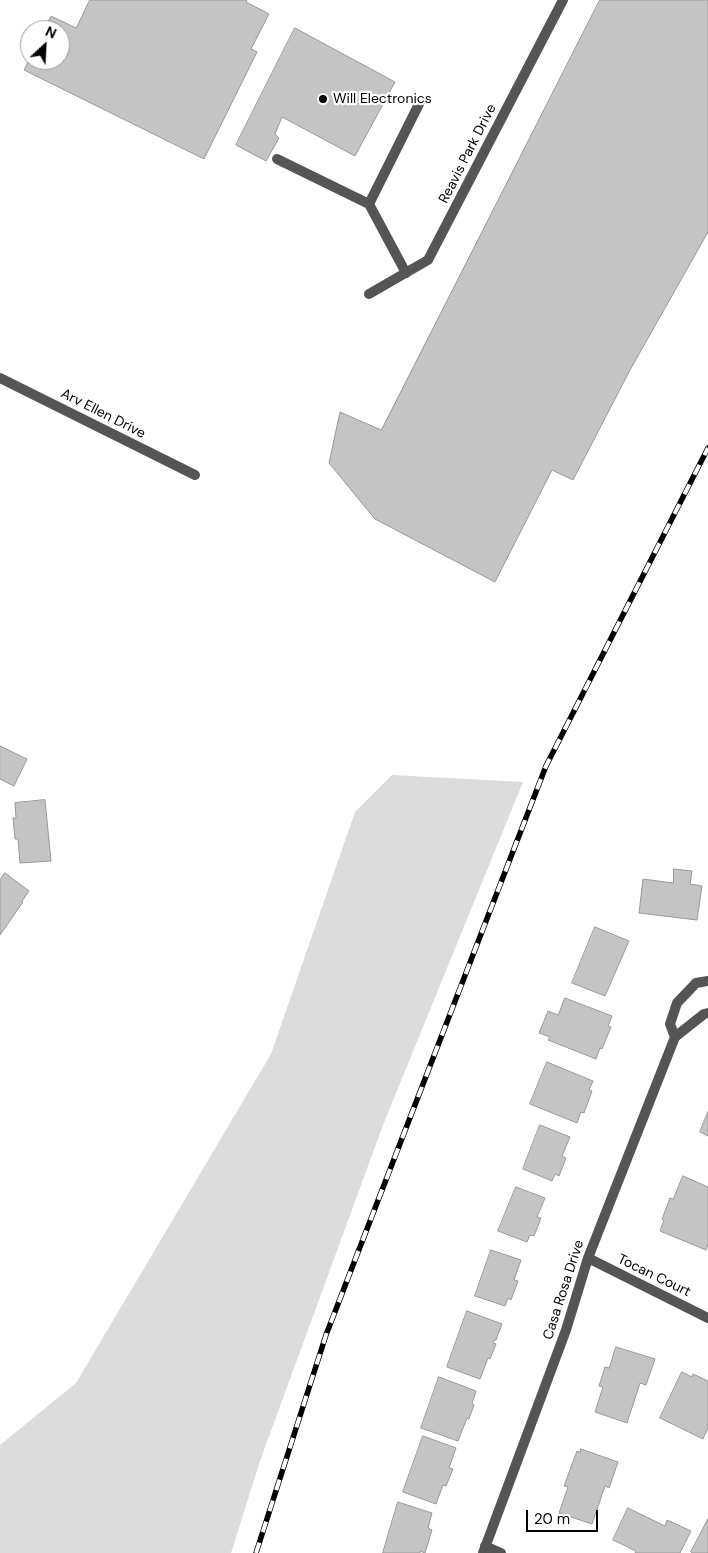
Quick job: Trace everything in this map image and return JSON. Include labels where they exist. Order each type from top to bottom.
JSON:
[{"type":"street","name":"Reavis Park Drive","points":[[369,294],[428,260],[563,0]]},
{"type":"street","points":[[369,204],[419,104]]},
{"type":"street","points":[[277,159],[369,204],[406,272]]},
{"type":"street","name":"Arv Ellen Drive","points":[[0,378],[195,475]]},
{"type":"street","name":"Casa Rosa Drive","points":[[484,1549],[566,1330],[588,1258],[675,1037],[670,1024],[677,1003],[696,983],[708,981]]},
{"type":"street","points":[[675,1037],[706,1013]]},
{"type":"street","name":"Tocan Court","points":[[588,1258],[708,1318]]},
{"type":"street","points":[[484,1549],[501,1553]]},
{"type":"shaded area","points":[[392,775],[523,782],[383,1125],[260,1461],[231,1553],[0,1553],[0,1445],[76,1383],[271,1054],[355,812]]},
{"type":"building","points":[[90,0],[247,0],[246,2],[269,14],[251,49],[257,52],[204,159],[24,70],[70,70],[70,25],[76,28]]},
{"type":"building","points":[[600,0],[708,0],[708,232],[630,370],[573,480],[552,470],[495,582],[375,519],[329,463],[340,412],[381,430]]},
{"type":"building","points":[[51,16],[59,20],[49,20]]},
{"type":"building","name":"Will Electronics","points":[[295,28],[395,82],[355,156],[282,117],[275,134],[279,138],[266,161],[236,145]]},
{"type":"building","points":[[0,746],[27,759],[14,786],[0,779]]},
{"type":"building","points":[[45,800],[51,861],[20,863],[18,839],[15,839],[13,818],[16,818],[15,803]]},
{"type":"building","points":[[674,869],[692,871],[690,884],[702,886],[697,920],[639,913],[643,879],[673,883]]},
{"type":"building","points":[[5,873],[29,891],[0,935],[0,880]]},
{"type":"building","points":[[595,927],[629,941],[605,996],[572,983]]},
{"type":"building","points":[[565,998],[612,1016],[608,1026],[611,1027],[596,1059],[548,1040],[550,1037],[539,1033],[548,1011],[558,1015]]},
{"type":"building","points":[[547,1062],[593,1081],[589,1090],[592,1091],[584,1113],[581,1112],[577,1123],[530,1104]]},
{"type":"building","points":[[708,1112],[708,1136],[700,1132]]},
{"type":"building","points":[[540,1125],[570,1137],[562,1156],[566,1158],[559,1176],[555,1174],[552,1181],[523,1169]]},
{"type":"building","points":[[683,1176],[708,1187],[708,1244],[706,1250],[660,1231],[664,1220],[662,1219],[670,1198],[673,1199]]},
{"type":"building","points":[[516,1187],[545,1198],[537,1217],[541,1218],[534,1236],[530,1235],[527,1242],[498,1231]]},
{"type":"building","points":[[491,1250],[521,1260],[514,1280],[518,1281],[511,1300],[508,1298],[505,1306],[475,1296]]},
{"type":"building","points":[[467,1311],[502,1324],[496,1340],[494,1340],[493,1343],[496,1344],[490,1359],[488,1358],[480,1379],[447,1367]]},
{"type":"building","points":[[616,1347],[655,1359],[646,1385],[640,1383],[627,1423],[595,1412],[603,1387],[599,1386],[605,1367],[609,1368]]},
{"type":"building","points":[[682,1372],[692,1377],[693,1374],[708,1381],[708,1428],[703,1439],[660,1418]]},
{"type":"building","points":[[439,1377],[476,1391],[469,1419],[467,1418],[458,1441],[421,1428]]},
{"type":"building","points":[[423,1436],[456,1448],[449,1468],[453,1469],[446,1486],[443,1485],[436,1504],[403,1492]]},
{"type":"building","points":[[581,1449],[618,1462],[609,1488],[605,1486],[592,1524],[559,1513],[568,1487],[564,1486],[577,1451],[580,1452]]},
{"type":"building","points":[[398,1502],[432,1513],[428,1528],[432,1530],[425,1553],[420,1551],[420,1553],[383,1553]]},
{"type":"building","points":[[628,1508],[665,1526],[667,1520],[691,1531],[680,1553],[635,1553],[636,1551],[613,1540]]},
{"type":"building","points":[[708,1519],[708,1553],[693,1553],[691,1552]]},
{"type":"railway","points":[[256,1553],[326,1335],[546,766],[708,448]]},
{"type":"place","name":"Will Electronics","points":[[323,99]]}]
